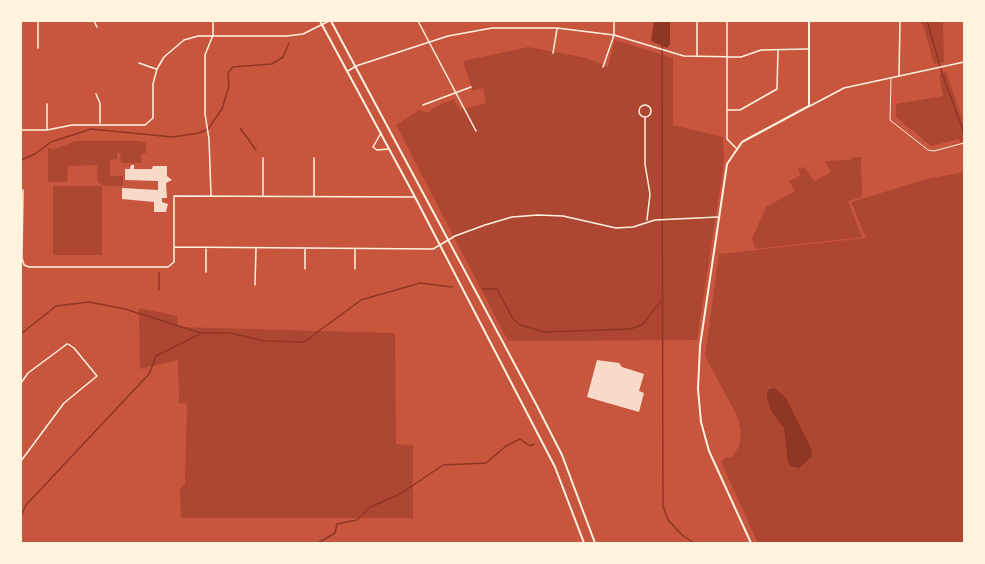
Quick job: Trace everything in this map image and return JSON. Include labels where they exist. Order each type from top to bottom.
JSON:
[{"type":"main road","points":[[320,21],[390,149],[556,470],[584,543]]},
{"type":"main road","points":[[330,21],[562,455],[595,543]]},
{"type":"main road","points":[[751,543],[709,450],[701,422],[698,389],[700,346],[727,164],[736,148],[754,135],[809,106],[809,21]]},
{"type":"main road","points":[[415,197],[423,193]]},
{"type":"street","points":[[38,21],[38,48]]},
{"type":"street","points":[[94,21],[97,27]]},
{"type":"street","points":[[211,196],[209,144],[205,114],[205,55],[213,35],[213,21]]},
{"type":"street","points":[[21,130],[47,130],[100,124],[145,124],[153,118],[153,84],[157,69],[164,57],[184,40],[213,35],[287,36],[303,34],[330,21]]},
{"type":"street","points":[[418,21],[476,131]]},
{"type":"street","points":[[603,67],[614,35],[614,21]]},
{"type":"street","points":[[697,21],[697,56]]},
{"type":"street","points":[[727,21],[727,139],[736,148]]},
{"type":"street","points":[[899,76],[900,21]]},
{"type":"street","points":[[348,72],[356,66],[428,42],[492,28],[557,28],[614,35],[667,52],[697,56],[741,57],[761,50],[809,50]]},
{"type":"street","points":[[553,53],[557,28]]},
{"type":"street","points":[[727,110],[740,110],[777,89],[778,50]]},
{"type":"street","points":[[809,106],[844,88],[964,62]]},
{"type":"street","points":[[139,63],[157,69]]},
{"type":"street","points":[[423,105],[471,87]]},
{"type":"street","points":[[96,94],[100,103],[100,124]]},
{"type":"street","points":[[47,104],[47,130]]},
{"type":"street","points":[[645,117],[650,114],[651,109],[645,104],[639,111],[645,117],[645,165],[650,194],[647,221]]},
{"type":"street","points":[[381,133],[373,147],[377,150],[390,149]]},
{"type":"street","points":[[204,144],[209,144]]},
{"type":"street","points":[[263,158],[263,196]]},
{"type":"street","points":[[314,158],[314,196]]},
{"type":"street","points":[[23,190],[23,264],[29,267],[168,267],[174,262],[174,196],[415,197]]},
{"type":"street","points":[[174,247],[433,249],[448,240],[485,225],[521,216],[563,216],[616,228],[633,227],[655,220],[718,217]]},
{"type":"street","points":[[206,248],[206,272]]},
{"type":"street","points":[[255,285],[256,248]]},
{"type":"street","points":[[305,248],[305,269]]},
{"type":"street","points":[[355,248],[355,269]]},
{"type":"street","points":[[21,461],[63,403],[97,376],[68,344]]},
{"type":"street","points":[[21,383],[28,373],[68,344]]},
{"type":"lane","points":[[891,78],[890,120],[928,150],[934,151],[964,143]]},
{"type":"shaded area","points":[[654,21],[670,21],[670,44],[667,48],[651,41]]},
{"type":"shaded area","points":[[919,21],[943,21],[944,62],[934,64],[923,25]]},
{"type":"shaded area","points":[[615,40],[673,58],[673,125],[723,137],[724,162],[697,340],[508,341],[396,125],[419,110],[428,113],[433,108],[454,99],[460,110],[486,103],[483,88],[473,91],[463,61],[528,47],[587,58],[608,67]]},
{"type":"shaded area","points":[[946,72],[964,123],[964,141],[961,142],[959,139],[931,146],[896,117],[896,104],[943,96],[939,74]]},
{"type":"shaded area","points":[[76,141],[139,141],[146,143],[146,153],[141,154],[141,163],[121,163],[120,153],[117,153],[117,159],[110,160],[110,176],[123,176],[123,186],[105,186],[98,182],[97,165],[68,166],[67,182],[48,182],[48,148],[55,149]]},
{"type":"shaded area","points":[[852,157],[861,157],[862,197],[848,201],[862,237],[755,249],[752,239],[766,207],[795,191],[789,181],[801,175],[798,169],[805,167],[814,181],[831,172],[825,161],[851,160]]},
{"type":"shaded area","points":[[964,172],[964,543],[758,543],[721,462],[726,457],[732,457],[739,446],[741,432],[738,418],[705,356],[719,254],[866,238],[851,202],[927,179]]},
{"type":"shaded area","points":[[53,186],[102,186],[102,255],[53,255]]},
{"type":"shaded area","points":[[139,308],[177,316],[178,327],[395,333],[396,444],[413,445],[413,518],[181,518],[180,490],[185,483],[187,404],[179,403],[178,360],[140,369]]},
{"type":"shaded area","points":[[774,388],[786,398],[811,448],[812,457],[799,468],[790,466],[788,463],[784,428],[771,411],[767,398],[768,390]]},
{"type":"building","points":[[131,165],[134,165],[134,169],[167,166],[167,176],[172,180],[166,183],[167,198],[162,198],[162,202],[168,204],[166,212],[154,212],[154,202],[122,199],[122,188],[158,190],[158,181],[125,180],[125,169],[130,169]]},
{"type":"building","points":[[597,360],[619,363],[622,367],[644,374],[639,391],[644,393],[639,412],[587,397]]},
{"type":"waterway","points":[[927,21],[942,73],[964,133]]},
{"type":"waterway","points":[[21,160],[35,154],[51,142],[91,129],[173,137],[199,133],[208,129],[222,109],[229,86],[228,73],[233,67],[272,64],[283,57],[289,43]]},
{"type":"waterway","points":[[662,44],[663,506],[668,520],[682,535],[694,543]]},
{"type":"waterway","points":[[240,128],[256,150]]},
{"type":"waterway","points":[[159,273],[159,290]]},
{"type":"waterway","points":[[21,334],[56,306],[89,302],[125,309],[201,333],[230,333],[264,341],[304,342],[361,300],[420,283],[452,287]]},
{"type":"waterway","points":[[483,289],[497,289],[513,319],[520,325],[544,332],[630,329],[642,325],[661,301]]},
{"type":"waterway","points":[[21,516],[26,505],[149,374],[156,356],[200,334]]},
{"type":"waterway","points":[[318,543],[335,533],[337,524],[357,520],[370,507],[400,494],[443,465],[486,463],[506,446],[520,439],[530,446],[534,444]]}]
